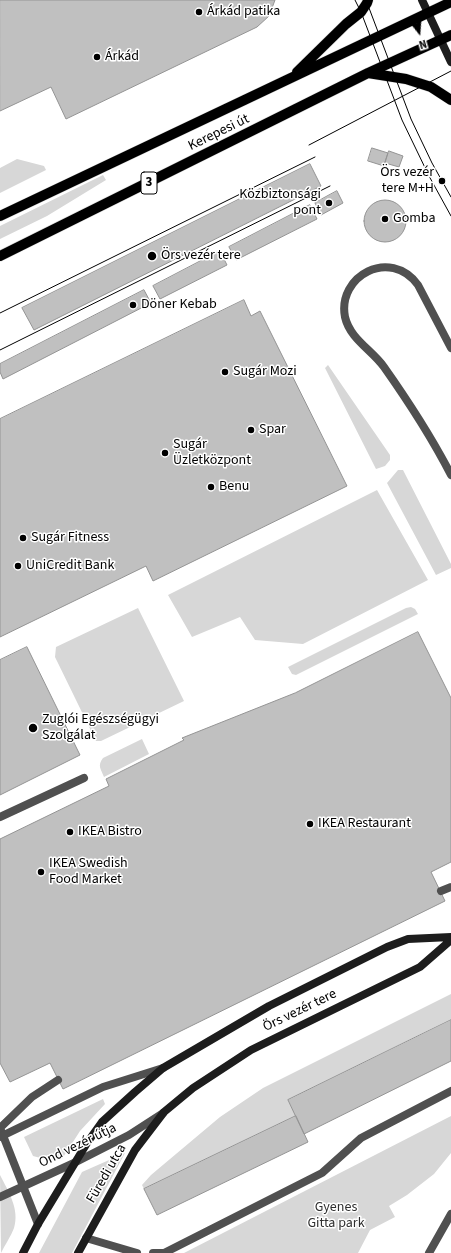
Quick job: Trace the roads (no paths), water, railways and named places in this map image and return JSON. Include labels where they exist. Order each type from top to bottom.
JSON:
[{"type":"main road","points":[[291,78],[346,24],[361,12],[368,0]]},
{"type":"main road","points":[[422,0],[451,62]]},
{"type":"main road","name":"Kerepesi út","points":[[0,216],[451,2]]},
{"type":"main road","name":"Kerepesi út","points":[[0,256],[368,74],[451,35]]},
{"type":"main road","points":[[368,74],[406,79],[431,87],[451,100]]},
{"type":"main road","name":"Örs vezér tere","points":[[74,1163],[102,1122],[164,1068],[269,1006],[387,947],[408,939],[451,937]]},
{"type":"main road","name":"Örs vezér tere","points":[[164,1112],[193,1088],[251,1050],[420,967],[451,940]]},
{"type":"main road","name":"Füredi utca","points":[[78,1253],[135,1150],[164,1112]]},
{"type":"main road","points":[[23,1253],[38,1224],[74,1163]]},
{"type":"street","points":[[451,348],[418,285],[406,273],[388,267],[375,268],[361,275],[350,289],[345,306],[345,317],[351,331],[362,345],[383,365],[422,425],[451,475]]},
{"type":"street","points":[[0,817],[84,778]]},
{"type":"street","points":[[441,891],[451,887]]},
{"type":"street","name":"Örs vezér tere","points":[[1,1132],[103,1087],[164,1068]]},
{"type":"street","points":[[38,1224],[1,1132],[32,1097],[58,1080]]},
{"type":"street","points":[[153,1253],[164,1252],[322,1173],[360,1138],[451,1091]]},
{"type":"street","name":"Ond vezér útja","points":[[0,1197],[74,1163],[129,1135],[164,1112]]},
{"type":"street","points":[[429,1253],[451,1214]]},
{"type":"street","points":[[86,1238],[137,1253]]},
{"type":"tram line","points":[[355,0],[361,12],[402,120],[429,176],[451,216]]},
{"type":"tram line","points":[[366,0],[411,119],[432,163],[451,197]]},
{"type":"tram line","points":[[309,145],[451,71]]},
{"type":"tram line","points":[[0,313],[315,157]]},
{"type":"tram line","points":[[0,350],[330,186]]},
{"type":"place","name":"Árkád patika","points":[[199,12]]},
{"type":"place","name":"Árkád","points":[[97,57]]},
{"type":"place","name":"Örs vezér tere M+H","points":[[442,181]]},
{"type":"place","name":"Közbiztonsági pont","points":[[329,203]]},
{"type":"place","name":"Gomba","points":[[385,219]]},
{"type":"place","name":"Örs vezér tere","points":[[152,256]]},
{"type":"place","name":"Döner Kebab","points":[[133,305]]},
{"type":"place","name":"Sugár Mozi","points":[[225,372]]},
{"type":"place","name":"Spar","points":[[251,430]]},
{"type":"place","name":"Sugár Üzletközpont","points":[[165,453]]},
{"type":"place","name":"Benu","points":[[211,487]]},
{"type":"place","name":"Sugár Fitness","points":[[23,538]]},
{"type":"place","name":"UniCredit Bank","points":[[18,566]]},
{"type":"place","name":"Zuglói Egészségügyi Szolgálat","points":[[33,728]]},
{"type":"place","name":"IKEA Restaurant","points":[[310,824]]},
{"type":"place","name":"IKEA Bistro","points":[[70,832]]},
{"type":"place","name":"IKEA Swedish Food Market","points":[[41,872]]},
{"type":"park label","name":"Gyenes Gitta park","points":[[336,1216]]}]
